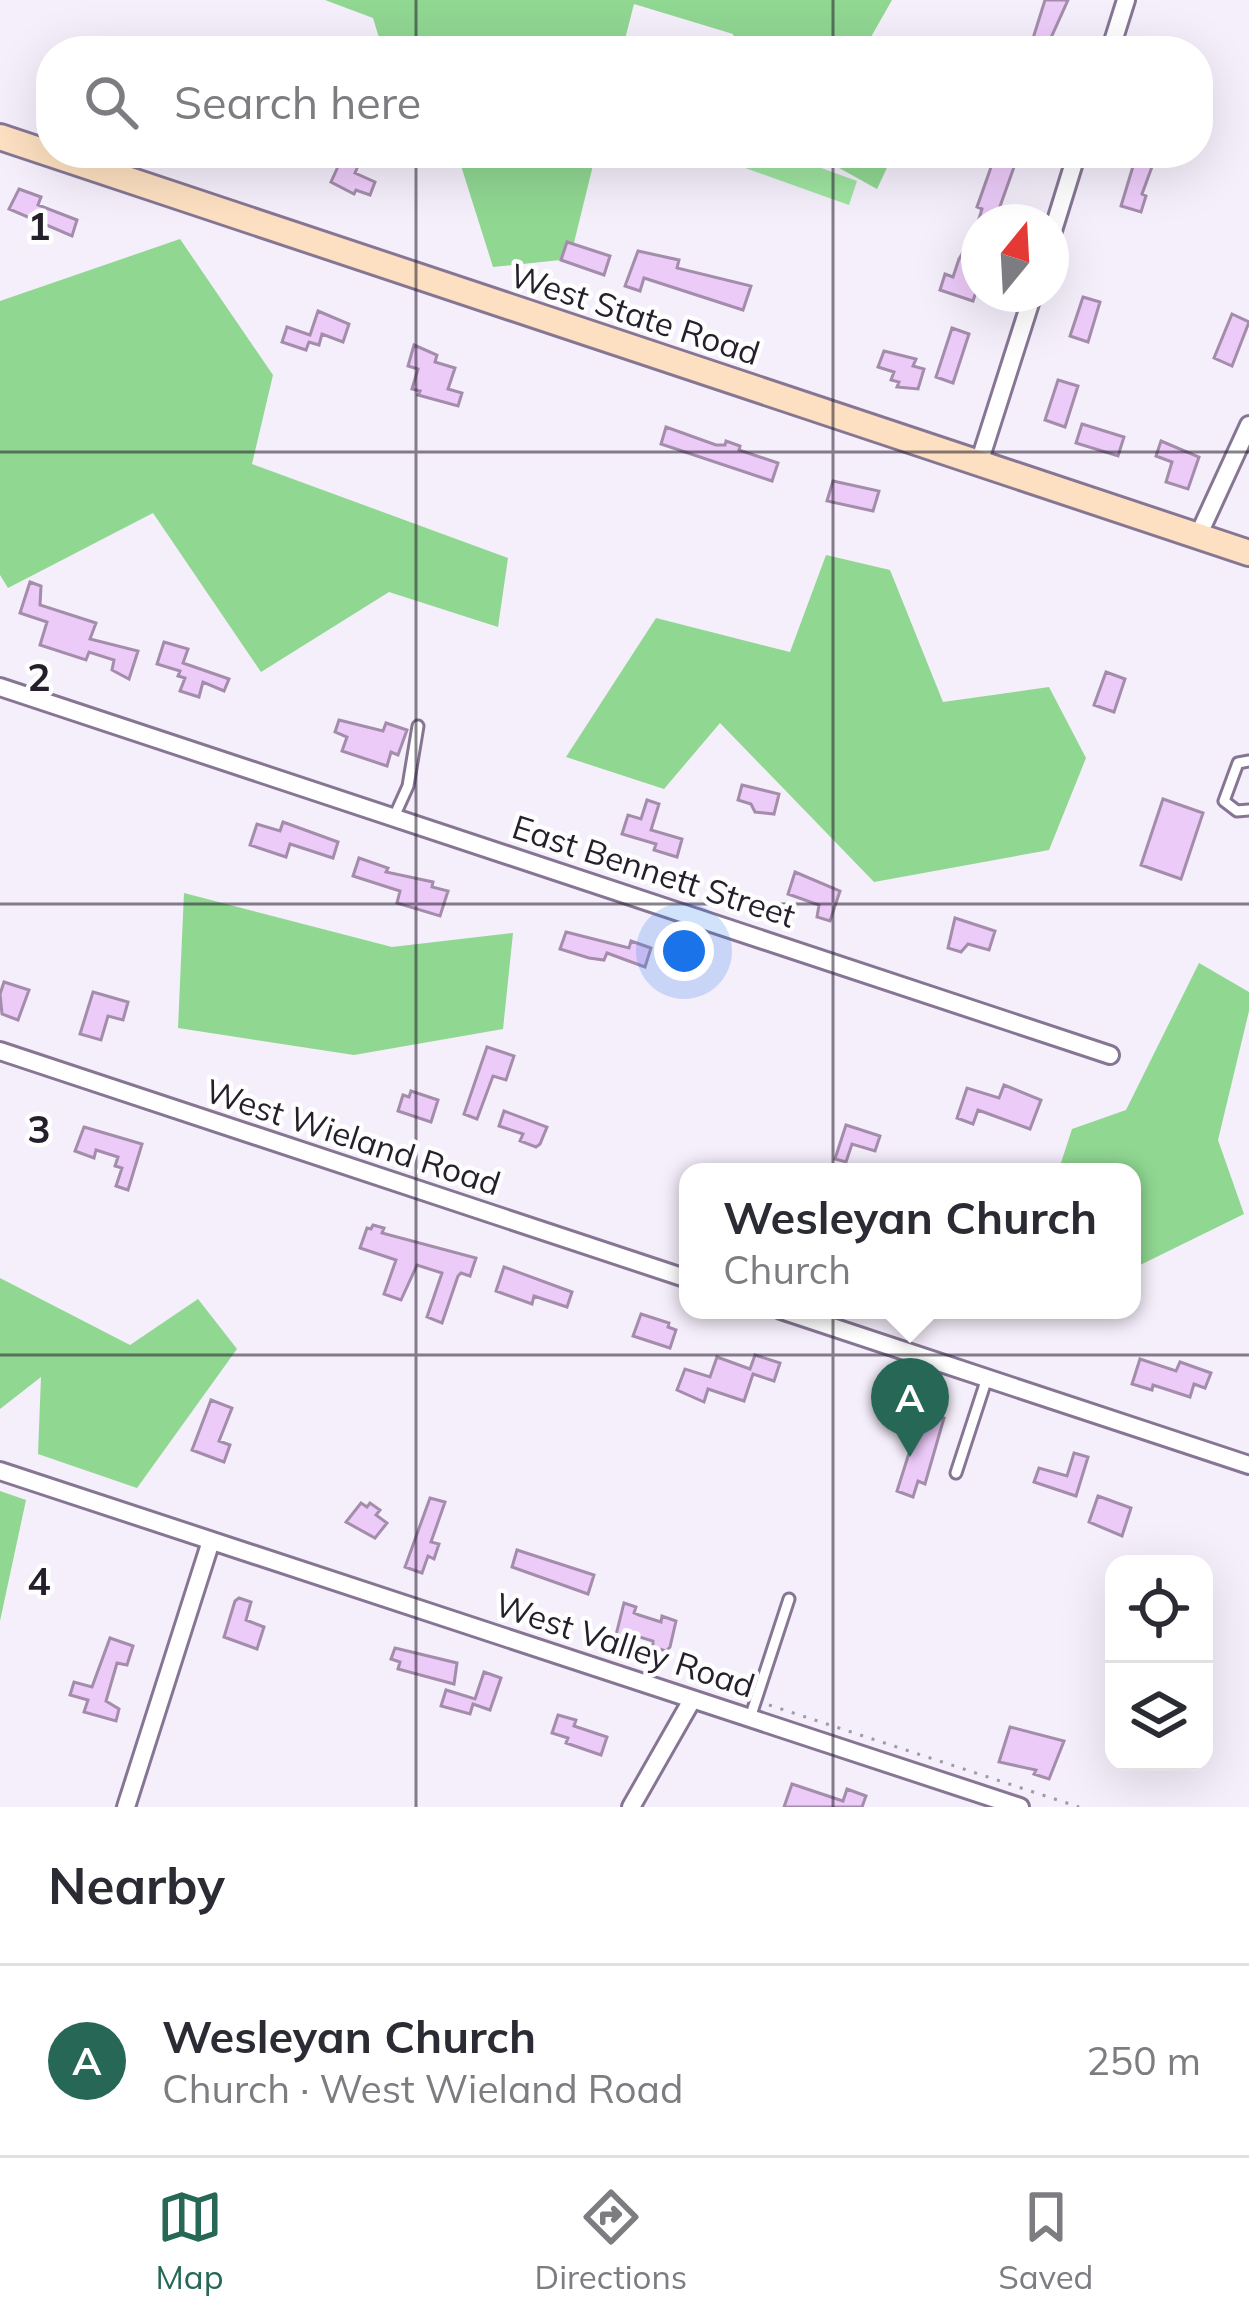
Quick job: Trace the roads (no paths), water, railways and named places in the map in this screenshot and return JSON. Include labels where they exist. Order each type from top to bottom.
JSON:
[{"type":"street","points":[[1115,36],[1126,0]]},
{"type":"street","name":"West State Road","points":[[0,136],[36,148]]},
{"type":"street","name":"West State Road","points":[[96,168],[1249,553]]},
{"type":"street","points":[[1062,204],[1073,168]]},
{"type":"street","points":[[979,464],[1027,312]]},
{"type":"street","points":[[1198,536],[1249,425]]},
{"type":"street","name":"East Bennett Street","points":[[0,687],[1110,1054]]},
{"type":"street","name":"West Wieland Road","points":[[0,1052],[679,1276]]},
{"type":"street","points":[[808,1319],[1249,1465]]},
{"type":"street","name":"West Valley Road","points":[[0,1471],[692,1700],[753,1709],[1020,1807]]},
{"type":"street","points":[[126,1807],[211,1540]]},
{"type":"street","points":[[631,1807],[692,1700]]},
{"type":"lane","points":[[394,818],[408,787],[418,726]]},
{"type":"lane","points":[[1249,761],[1238,763],[1224,801],[1238,811],[1249,810]]},
{"type":"lane","points":[[956,1473],[987,1378]]},
{"type":"lane","points":[[753,1709],[789,1599]]},
{"type":"place","name":"Wesleyan Church","points":[[910,1457]]}]
